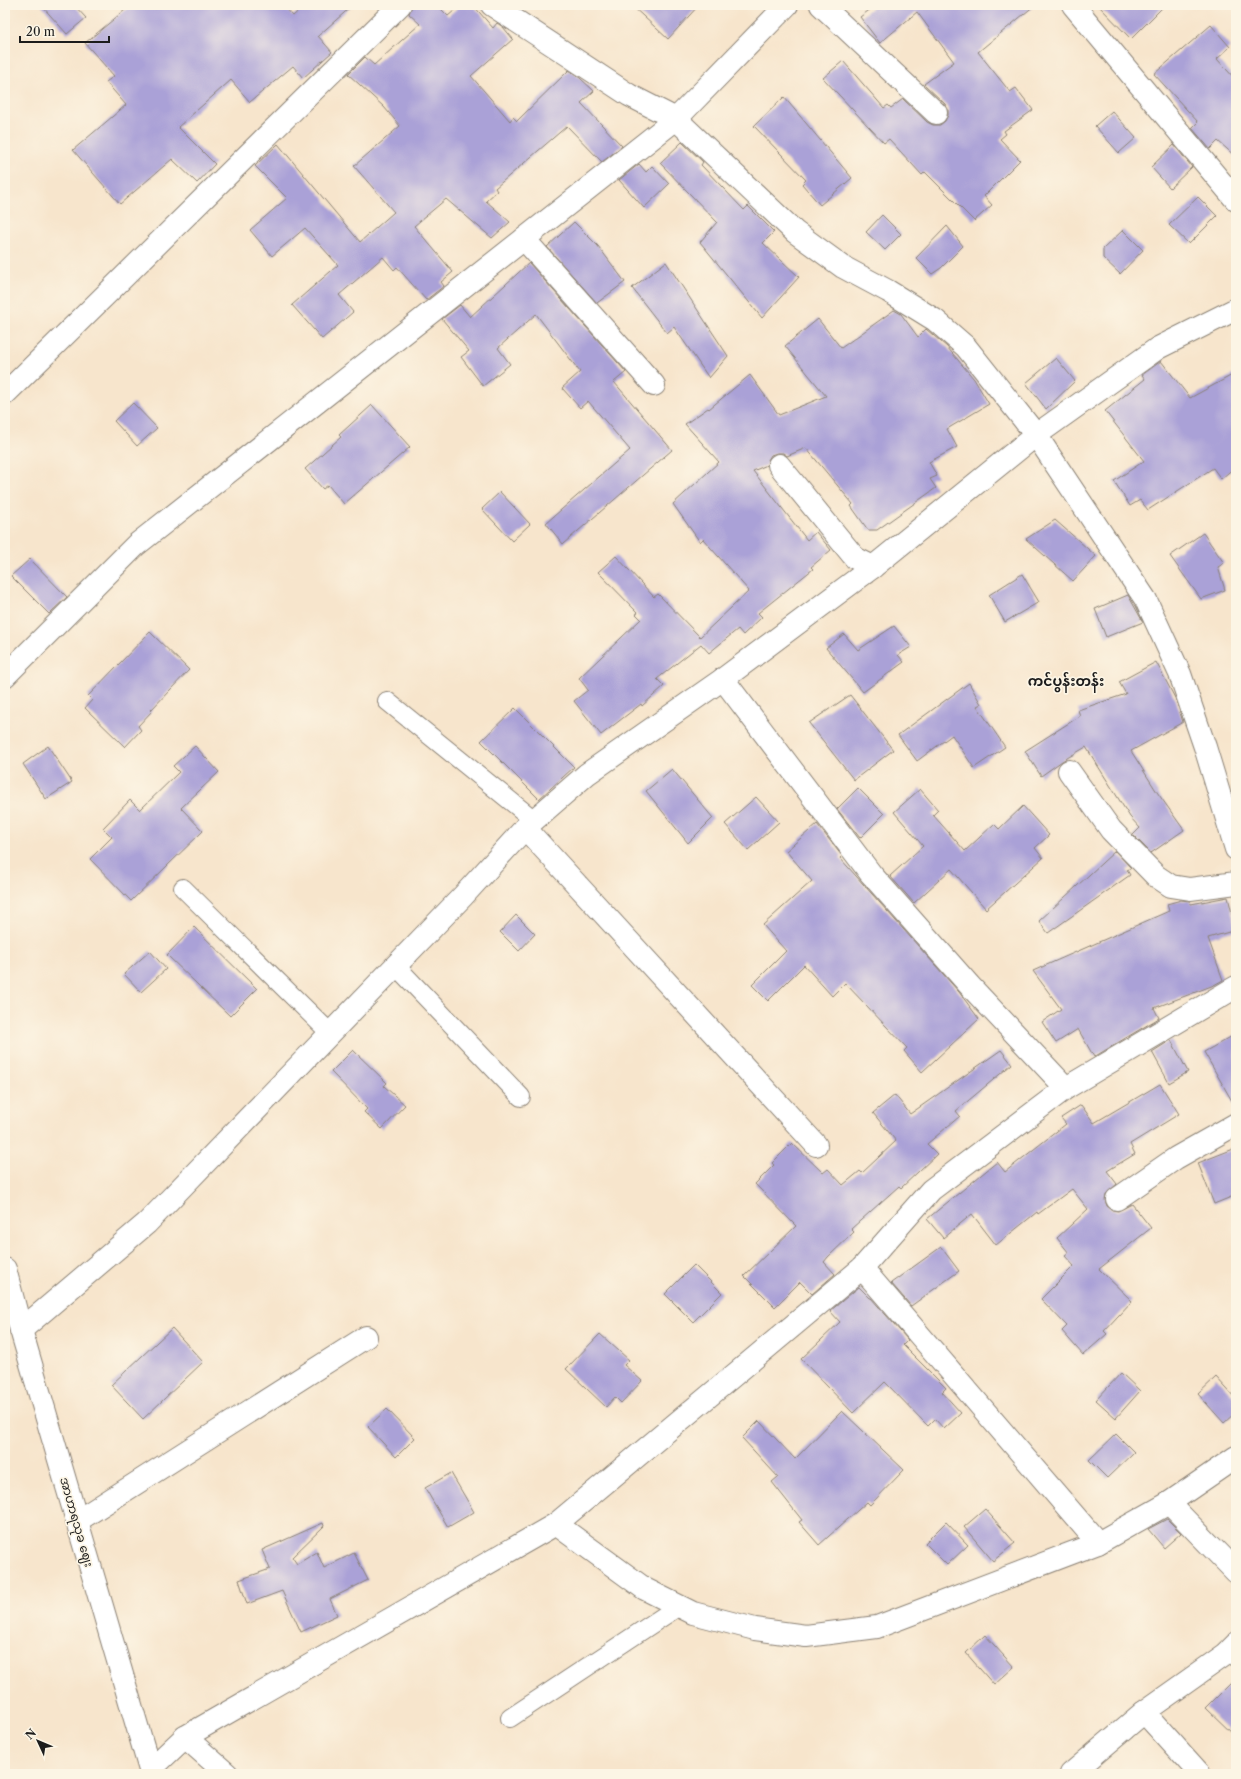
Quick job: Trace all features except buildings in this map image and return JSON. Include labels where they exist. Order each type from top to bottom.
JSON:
[{"type":"street","points":[[5,394],[400,5]]},
{"type":"street","points":[[492,5],[629,95],[676,119],[795,232],[843,266],[888,291],[935,320],[966,347],[1036,435],[1146,600],[1180,674],[1205,748],[1236,849]]},
{"type":"street","points":[[5,676],[136,545],[676,119],[788,5]]},
{"type":"street","points":[[821,5],[936,112]]},
{"type":"street","points":[[1073,5],[1236,200]]},
{"type":"street","points":[[524,239],[654,386]]},
{"type":"street","points":[[21,1330],[147,1223],[396,966],[529,824],[587,774],[724,679],[873,567],[1036,435],[1158,348],[1236,309]]},
{"type":"street","points":[[779,465],[854,558],[873,567]]},
{"type":"street","points":[[724,679],[871,874],[970,986],[1066,1088]]},
{"type":"street","points":[[1069,771],[1110,830],[1156,876],[1171,886],[1190,889],[1236,883]]},
{"type":"street","points":[[529,824],[816,1145]]},
{"type":"street","points":[[150,1772],[185,1736],[556,1524],[862,1268],[931,1190],[1066,1088],[1236,987]]},
{"type":"street","points":[[1117,1199],[1176,1158],[1236,1124]]},
{"type":"street","points":[[862,1268],[1098,1543]]},
{"type":"street","name":"အာဟာရသုခ ဈေး","points":[[5,1269],[21,1330],[150,1772]]},
{"type":"street","points":[[77,1521],[366,1337]]},
{"type":"street","points":[[556,1524],[645,1589],[693,1613],[755,1629],[806,1636],[877,1627],[1098,1543],[1169,1503],[1236,1457]]},
{"type":"street","points":[[1169,1503],[1236,1572]]},
{"type":"street","points":[[1071,1774],[1144,1712],[1226,1654],[1236,1644]]},
{"type":"street","points":[[1144,1712],[1200,1774]]},
{"type":"street","points":[[185,1736],[227,1774]]},
{"type":"lane","points":[[387,700],[529,824]]},
{"type":"lane","points":[[183,888],[330,1033]]},
{"type":"lane","points":[[396,966],[521,1097]]},
{"type":"lane","points":[[510,1718],[679,1606]]},
{"type":"district","name":"ကင်ပွန်းတန်း","points":[[1066,681]]}]
